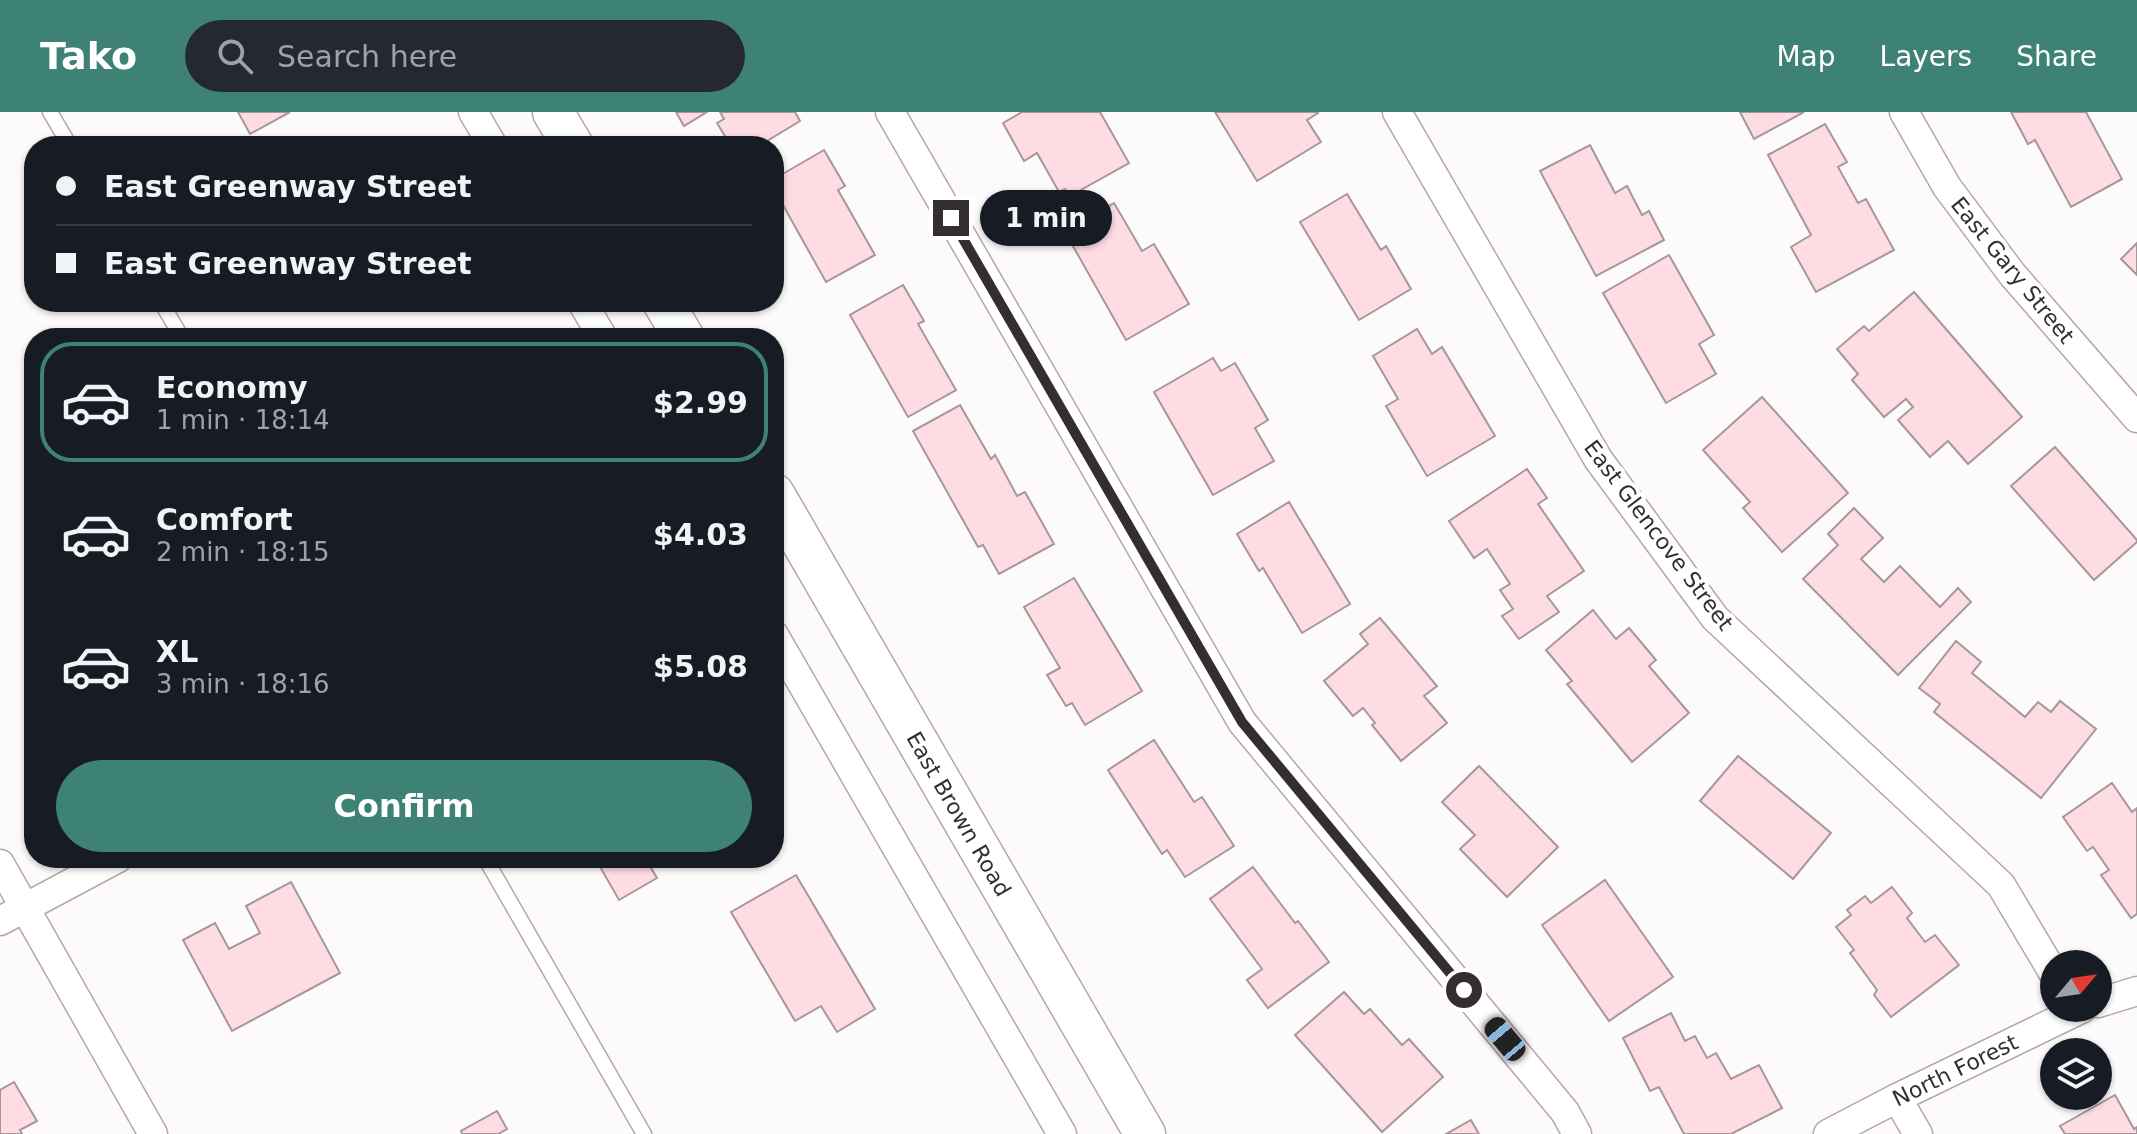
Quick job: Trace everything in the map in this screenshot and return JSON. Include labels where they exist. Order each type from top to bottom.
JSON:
[{"type":"main road","points":[[553,112],[567,136]]},
{"type":"main road","name":"East Brown Road","points":[[784,511],[1145,1134]]},
{"type":"street","points":[[473,112],[487,136]]},
{"type":"street","points":[[890,112],[1242,722],[1565,1112],[1577,1134]]},
{"type":"street","name":"East Glencove Street","points":[[1397,112],[1598,459],[1715,618],[2001,885],[2040,950]]},
{"type":"street","name":"East Gary Street","points":[[1904,112],[1947,187],[2012,274],[2137,418]]},
{"type":"street","points":[[784,652],[1062,1134]]},
{"type":"street","points":[[0,864],[153,1134]]},
{"type":"street","points":[[0,921],[99,868]]},
{"type":"street","name":"North Forest","points":[[2112,998],[2137,991]]},
{"type":"street","name":"North Forest","points":[[1828,1134],[2052,1022]]},
{"type":"street","points":[[1897,1098],[1918,1134]]},
{"type":"lane","points":[[50,112],[64,136]]},
{"type":"lane","points":[[491,868],[644,1134]]},
{"type":"building","points":[[238,112],[290,112],[250,134]]},
{"type":"building","points":[[676,112],[707,112],[684,126]]},
{"type":"building","points":[[720,112],[795,112],[800,121],[775,136],[725,136],[717,123],[724,119]]},
{"type":"building","points":[[1022,112],[1100,112],[1129,163],[1070,196],[1065,189],[1059,192],[1037,153],[1024,161],[1003,123]]},
{"type":"building","points":[[1215,112],[1317,112],[1307,120],[1321,142],[1257,181]]},
{"type":"building","points":[[1740,112],[1804,112],[1754,139]]},
{"type":"building","points":[[2011,112],[2086,112],[2122,179],[2071,207],[2035,140],[2028,144]]},
{"type":"building","points":[[1825,124],[1847,162],[1838,167],[1858,203],[1866,199],[1894,250],[1816,292],[1791,247],[1811,235],[1768,155]]},
{"type":"building","points":[[1590,145],[1615,193],[1627,186],[1642,215],[1649,211],[1664,240],[1596,276],[1540,171]]},
{"type":"building","points":[[824,150],[845,186],[838,190],[875,255],[826,282],[784,207],[784,173]]},
{"type":"building","points":[[1347,194],[1381,250],[1386,246],[1411,289],[1359,320],[1300,222]]},
{"type":"building","points":[[1114,203],[1142,251],[1154,244],[1189,304],[1126,340],[1065,232]]},
{"type":"building","points":[[2137,243],[2137,275],[2121,259]]},
{"type":"building","points":[[1669,255],[1714,335],[1699,344],[1716,374],[1666,403],[1603,293]]},
{"type":"building","points":[[903,285],[924,321],[918,324],[956,390],[908,417],[850,315]]},
{"type":"building","points":[[1914,292],[2022,417],[1968,464],[1948,441],[1930,457],[1898,420],[1913,407],[1906,399],[1884,417],[1852,380],[1858,374],[1837,349],[1864,326],[1869,331]]},
{"type":"building","points":[[1417,329],[1432,354],[1442,347],[1495,436],[1427,476],[1386,406],[1398,399],[1373,356]]},
{"type":"building","points":[[1213,358],[1221,371],[1235,363],[1268,420],[1255,428],[1274,461],[1213,495],[1154,392]]},
{"type":"building","points":[[1762,397],[1848,493],[1782,552],[1743,508],[1750,502],[1703,450]]},
{"type":"building","points":[[960,405],[991,459],[995,455],[1017,496],[1025,492],[1054,544],[999,574],[983,545],[978,547],[913,431]]},
{"type":"building","points":[[2055,447],[2137,540],[2094,580],[2011,486]]},
{"type":"building","points":[[1527,469],[1547,498],[1538,504],[1584,571],[1547,596],[1559,612],[1519,639],[1502,616],[1513,609],[1500,590],[1510,584],[1487,549],[1474,558],[1449,521]]},
{"type":"building","points":[[1289,502],[1350,604],[1302,633],[1263,568],[1259,571],[1237,534]]},
{"type":"building","points":[[1854,508],[1883,538],[1861,559],[1884,582],[1900,566],[1940,607],[1958,588],[1971,602],[1898,675],[1803,579],[1838,545],[1828,534]]},
{"type":"building","points":[[1074,578],[1142,691],[1085,725],[1072,703],[1066,706],[1047,675],[1060,668],[1024,607]]},
{"type":"building","points":[[1593,610],[1616,639],[1629,628],[1656,660],[1649,666],[1689,713],[1632,762],[1567,684],[1572,681],[1546,650]]},
{"type":"building","points":[[1380,618],[1437,686],[1424,696],[1447,723],[1401,761],[1372,725],[1375,723],[1363,708],[1353,716],[1324,681],[1368,644],[1360,634]]},
{"type":"building","points":[[1956,641],[1981,662],[1972,673],[2025,717],[2038,702],[2051,712],[2060,701],[2096,729],[2041,798],[1934,712],[1940,704],[1919,688]]},
{"type":"building","points":[[1154,740],[1194,802],[1202,797],[1234,846],[1185,877],[1167,850],[1162,854],[1108,770]]},
{"type":"building","points":[[1738,756],[1831,833],[1793,879],[1700,801]]},
{"type":"building","points":[[1479,766],[1558,847],[1507,897],[1460,849],[1475,835],[1442,802]]},
{"type":"building","points":[[2112,783],[2132,812],[2137,808],[2137,914],[2131,918],[2101,875],[2109,870],[2093,847],[2087,851],[2063,817]]},
{"type":"building","points":[[1253,867],[1329,962],[1268,1008],[1247,980],[1262,969],[1210,899]]},
{"type":"building","points":[[601,868],[651,868],[657,878],[619,900]]},
{"type":"building","points":[[796,875],[875,1009],[837,1032],[821,1006],[795,1021],[731,912]]},
{"type":"building","points":[[1605,880],[1673,977],[1609,1021],[1542,925]]},
{"type":"building","points":[[291,882],[340,973],[232,1031],[183,940],[215,923],[229,949],[260,933],[246,906]]},
{"type":"building","points":[[1892,887],[1912,913],[1907,918],[1925,942],[1935,935],[1959,965],[1891,1017],[1874,995],[1877,990],[1850,953],[1854,950],[1836,927],[1851,915],[1847,910],[1865,896],[1871,903]]},
{"type":"building","points":[[1344,992],[1364,1014],[1370,1009],[1402,1045],[1409,1039],[1443,1077],[1382,1132],[1295,1035]]},
{"type":"building","points":[[1671,1013],[1685,1041],[1695,1036],[1707,1058],[1716,1053],[1731,1079],[1759,1065],[1782,1108],[1731,1134],[1684,1134],[1659,1087],[1650,1091],[1623,1038]]},
{"type":"building","points":[[14,1082],[37,1121],[20,1130],[22,1134],[0,1134],[0,1090]]},
{"type":"building","points":[[2115,1095],[2134,1129],[2137,1127],[2137,1134],[2065,1134],[2060,1126],[2088,1110],[2112,1110],[2112,1097]]},
{"type":"building","points":[[497,1111],[507,1129],[498,1134],[462,1134],[461,1131]]},
{"type":"building","points":[[1471,1120],[1479,1134],[1446,1134]]},
{"type":"route","points":[[951,218],[1242,722],[1464,990]]}]
